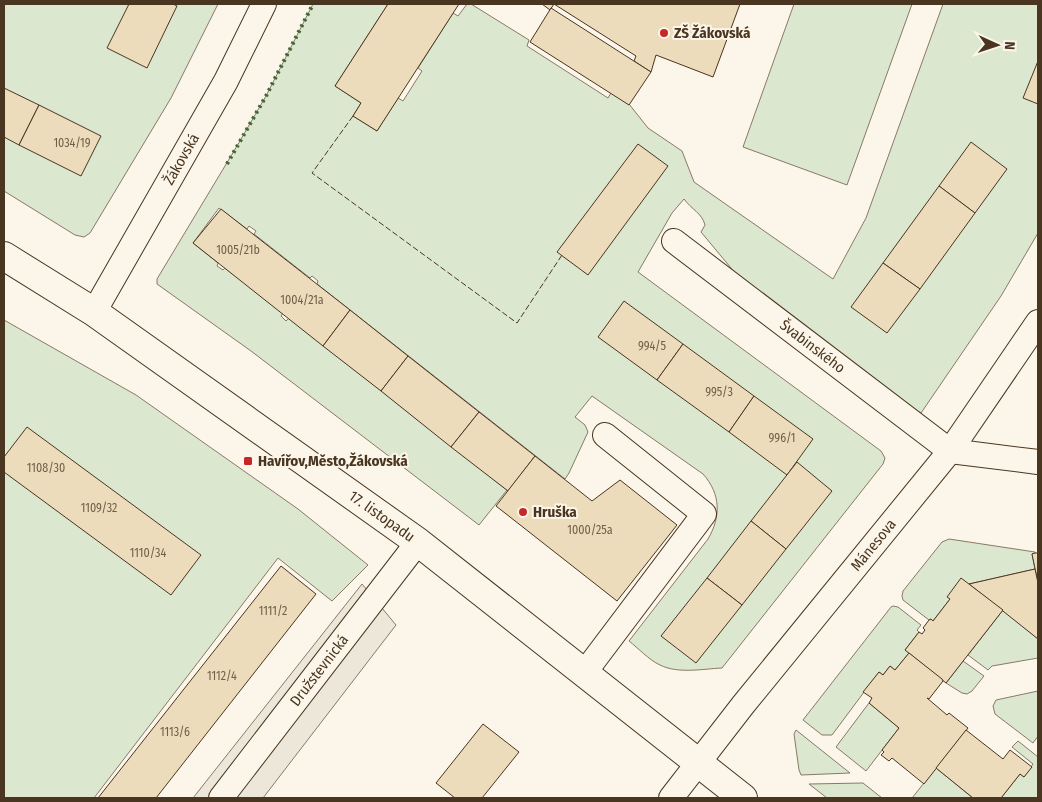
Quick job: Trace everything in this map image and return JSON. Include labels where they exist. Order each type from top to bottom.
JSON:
[{"type":"street","name":"Žákovská","points":[[94,312],[226,82],[264,4]]},
{"type":"street","name":"Švabinského","points":[[674,241],[950,451]]},
{"type":"street","name":"17. listopadu","points":[[4,256],[94,312],[418,542],[744,798]]},
{"type":"street","name":"Mánesova","points":[[671,798],[743,706],[950,451],[1038,322]]},
{"type":"street","points":[[585,672],[704,514],[606,435]]},
{"type":"street","points":[[950,451],[1038,462]]},
{"type":"street","name":"Družstevnická","points":[[221,798],[418,542]]},
{"type":"green space","points":[[4,4],[218,4],[171,98],[90,233],[84,237],[75,235],[4,191]]},
{"type":"green space","points":[[313,4],[388,4],[335,86],[361,103],[353,116],[377,131],[398,98],[403,101],[422,71],[418,68],[453,13],[458,16],[467,4],[471,4],[529,40],[527,46],[608,98],[611,93],[629,104],[648,128],[682,151],[694,182],[833,279],[866,218],[943,4],[1038,4],[1038,233],[1001,296],[921,413],[746,286],[701,232],[705,225],[704,221],[684,199],[672,213],[638,272],[881,451],[885,458],[883,464],[722,668],[690,670],[667,668],[652,660],[629,641],[708,539],[717,514],[716,498],[703,474],[592,396],[575,417],[585,425],[588,432],[565,479],[317,284],[318,281],[312,276],[310,278],[254,234],[256,231],[249,226],[247,229],[219,208],[193,243],[218,263],[217,266],[223,270],[225,268],[283,313],[281,316],[286,321],[289,318],[507,490],[479,525],[251,351],[157,284],[157,279],[266,96]]},
{"type":"green space","points":[[794,4],[912,4],[847,185],[743,147]]},
{"type":"green space","points":[[4,320],[136,395],[298,509],[368,565],[332,601],[278,558],[94,798],[4,798]]},
{"type":"green space","points":[[949,539],[1035,552],[1032,554],[1035,569],[969,584],[950,599],[933,621],[929,620],[903,600],[903,591],[942,542]]},
{"type":"green space","points":[[893,606],[898,607],[921,625],[917,630],[919,632],[905,650],[909,653],[895,670],[890,666],[883,675],[879,672],[832,735],[822,735],[803,720]]},
{"type":"green space","points":[[1003,610],[1038,639],[1038,658],[992,666],[988,670],[968,655]]},
{"type":"green space","points":[[963,661],[984,676],[972,691],[967,694],[946,683]]},
{"type":"green space","points":[[1038,691],[1038,736],[1033,743],[995,714],[993,706],[996,700]]},
{"type":"green space","points":[[869,703],[899,728],[866,771],[836,747]]},
{"type":"green space","points":[[796,730],[850,773],[801,775],[794,734]]},
{"type":"green space","points":[[1018,741],[1038,757],[1038,798],[1001,798],[1020,774],[1024,777],[1033,764],[1012,747]]},
{"type":"green space","points":[[936,768],[973,798],[912,798]]},
{"type":"green space","points":[[863,783],[882,798],[827,798],[809,784]]},
{"type":"shaded area","points":[[362,584],[396,625],[263,798],[193,798]]},
{"type":"building","points":[[129,4],[173,4],[177,6],[147,68],[107,48]]},
{"type":"building","points":[[388,4],[459,4],[377,131],[353,116],[361,103],[335,86]]},
{"type":"building","points":[[542,4],[554,4],[550,10]]},
{"type":"building","name":"ZŠ Žákovská","points":[[554,4],[740,4],[713,77],[656,55],[651,72],[634,61],[636,56]]},
{"type":"building","points":[[551,8],[651,72],[629,105],[530,42]]},
{"type":"building","points":[[1038,61],[1038,104],[1023,98]]},
{"type":"building","points":[[4,88],[39,105],[19,145],[4,137]]},
{"type":"building","points":[[39,105],[101,136],[81,176],[19,145]]},
{"type":"building","points":[[971,142],[1007,169],[975,213],[939,186]]},
{"type":"building","points":[[638,144],[668,166],[588,275],[557,252]]},
{"type":"building","points":[[939,186],[975,213],[920,289],[883,263]]},
{"type":"building","points":[[221,209],[350,310],[323,346],[193,243]]},
{"type":"building","points":[[883,263],[920,289],[887,333],[851,307]]},
{"type":"building","points":[[624,301],[683,344],[657,380],[598,337]]},
{"type":"building","points":[[350,310],[408,356],[381,391],[323,346]]},
{"type":"building","points":[[683,344],[754,396],[729,432],[657,380]]},
{"type":"building","points":[[408,356],[479,412],[451,447],[381,391]]},
{"type":"building","points":[[754,396],[813,439],[787,475],[729,432]]},
{"type":"building","points":[[479,412],[535,456],[508,491],[451,447]]},
{"type":"building","points":[[27,427],[201,555],[171,595],[4,472],[4,457]]},
{"type":"building","points":[[535,456],[592,501],[620,480],[677,525],[617,601],[496,506]]},
{"type":"building","points":[[797,462],[832,491],[786,549],[751,521]]},
{"type":"building","points":[[751,521],[786,549],[742,605],[707,578]]},
{"type":"building","points":[[1038,553],[1038,583],[1032,554]]},
{"type":"building","points":[[281,566],[316,594],[156,798],[98,798]]},
{"type":"building","points":[[1035,569],[1038,583],[1038,639],[969,584]]},
{"type":"building","points":[[707,578],[742,605],[696,663],[661,636]]},
{"type":"building","points":[[961,578],[1003,610],[946,683],[905,650],[919,632],[922,634],[925,630],[923,628],[929,620],[933,621],[950,599],[947,597]]},
{"type":"building","points":[[909,653],[943,681],[929,699],[927,698],[947,715],[949,713],[968,728],[924,784],[892,758],[889,761],[881,755],[884,752],[882,750],[899,728],[869,703],[872,698],[863,692],[879,672],[883,675],[890,666],[895,670]]},
{"type":"building","points":[[483,724],[519,752],[482,798],[455,798],[436,783]]},
{"type":"building","points":[[966,730],[1003,759],[1010,750],[1032,767],[1024,777],[1020,774],[1001,798],[973,798],[936,768]]},
{"type":"hedge","points":[[227,164],[266,96],[313,4]]},
{"type":"fence","points":[[353,116],[312,173],[517,323],[562,255]]},
{"type":"place","name":"ZŠ Žákovská","points":[[664,33]]},
{"type":"place","name":"Havířov,Město,Žákovská","points":[[248,461]]},
{"type":"place","name":"Hruška","points":[[523,512]]}]
